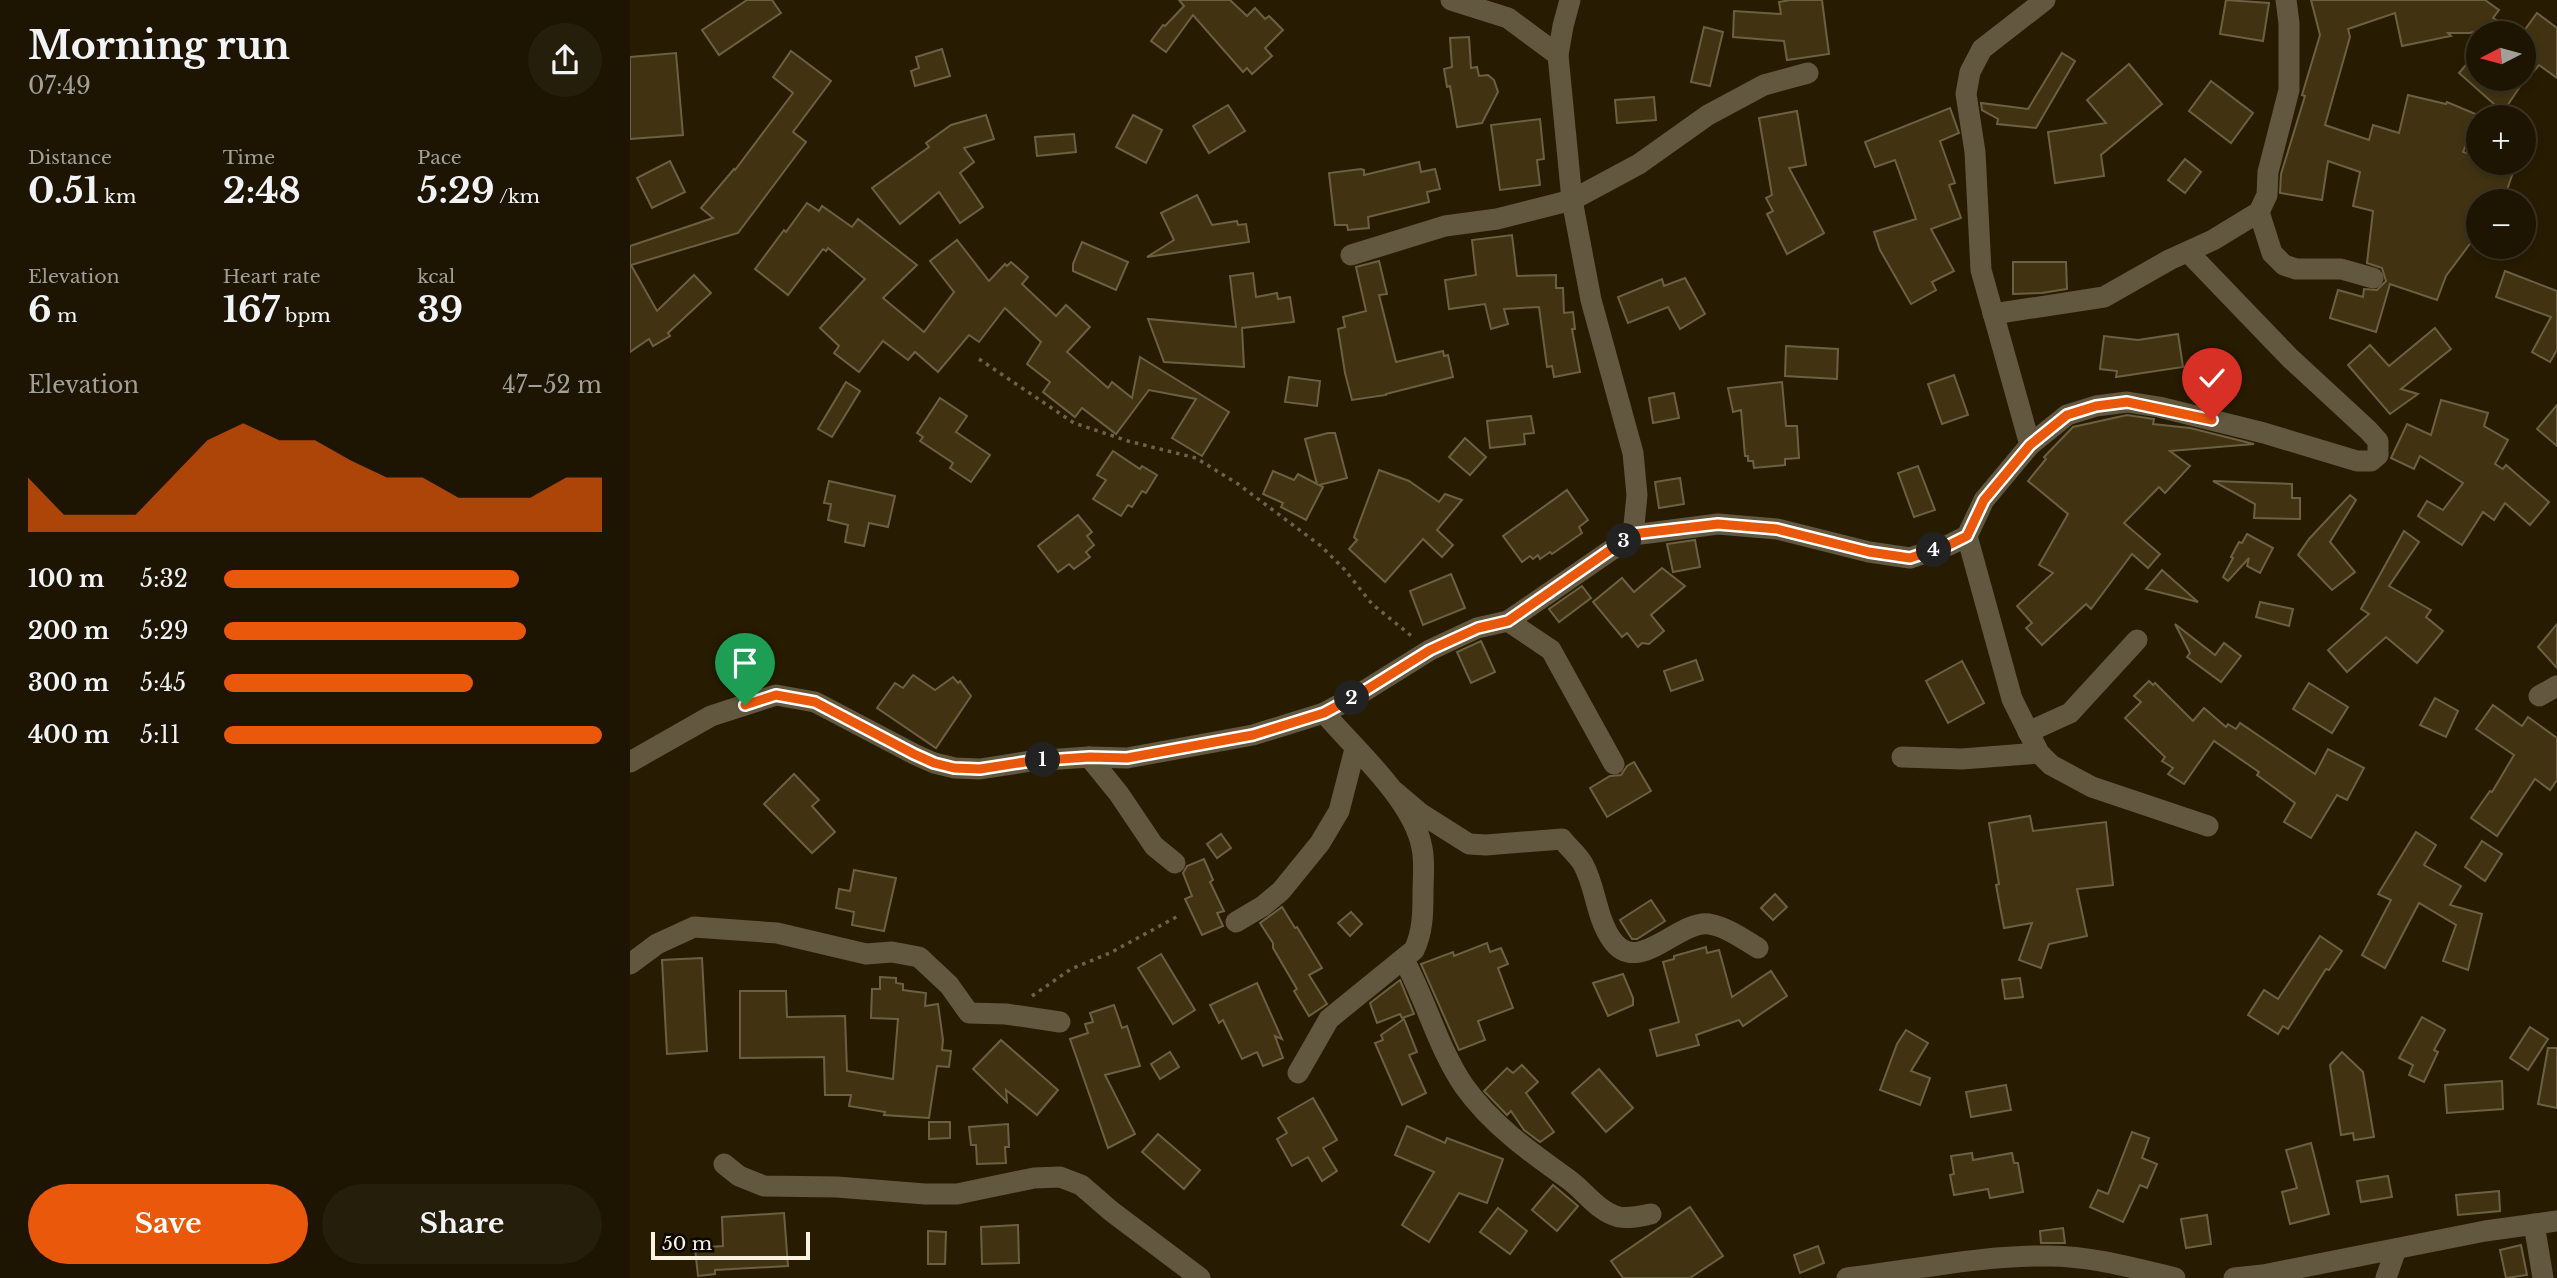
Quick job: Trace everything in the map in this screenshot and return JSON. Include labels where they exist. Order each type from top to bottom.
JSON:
[{"type":"street","points":[[1451,0],[1507,18],[1558,55]]},
{"type":"street","points":[[1570,0],[1558,55],[1572,200],[1591,300],[1633,453],[1637,495],[1633,534]]},
{"type":"street","points":[[2030,445],[1981,270],[1975,152],[1966,94],[1970,72],[1982,49],[2045,0]]},
{"type":"street","points":[[1993,314],[2104,297],[2213,240],[2259,212],[2267,195],[2268,172],[2289,90],[2289,23],[2286,0]]},
{"type":"street","points":[[1351,255],[1445,226],[1497,219],[1572,200],[1639,164],[1708,115],[1764,85],[1808,73]]},
{"type":"street","points":[[2259,212],[2272,253],[2284,265],[2296,269],[2341,269],[2373,278]]},
{"type":"street","points":[[630,762],[711,716],[776,695],[815,702],[914,754],[954,768],[980,769],[1031,761],[1090,757],[1127,758],[1253,735],[1324,713],[1430,650],[1478,628],[1508,621],[1633,534],[1718,524],[1777,529],[1869,552],[1910,558],[1949,545],[1967,536],[1984,500],[2030,445],[2067,415],[2096,406],[2127,402],[2159,407],[2264,433],[2357,461],[2371,461],[2378,455],[2378,441],[2368,430],[2290,358],[2188,252]]},
{"type":"street","points":[[1967,536],[2012,699],[2039,753],[2051,765],[2092,787],[2208,826]]},
{"type":"street","points":[[1508,621],[1551,650],[1614,764]]},
{"type":"street","points":[[2028,732],[2070,713],[2137,639]]},
{"type":"street","points":[[1324,713],[1394,791],[1420,813],[1469,844],[1562,839],[1583,864],[1612,941],[1627,951],[1640,953],[1691,927],[1707,924],[1726,929],[1758,948]]},
{"type":"street","points":[[1236,922],[1263,906],[1281,891],[1320,843],[1339,811],[1355,749]]},
{"type":"street","points":[[1902,757],[1962,759],[2039,753]]},
{"type":"street","points":[[1090,757],[1154,846],[1175,863]]},
{"type":"street","points":[[1298,1073],[1329,1019],[1404,960],[1414,950],[1420,938],[1423,912],[1422,849],[1415,827],[1394,791]]},
{"type":"street","points":[[630,964],[657,944],[694,927],[777,933],[866,954],[892,952],[919,957],[949,985],[969,1013],[1006,1014],[1060,1022]]},
{"type":"street","points":[[1404,960],[1421,990],[1444,1049],[1463,1084],[1478,1103],[1522,1144],[1567,1178],[1595,1204],[1618,1217],[1651,1214]]},
{"type":"street","points":[[724,1164],[740,1176],[764,1186],[837,1187],[925,1194],[957,1194],[1034,1178],[1060,1177],[1081,1185],[1199,1278]]},
{"type":"street","points":[[2234,1278],[2338,1270],[2396,1249],[2485,1231],[2550,1223],[2543,1278]]},
{"type":"street","points":[[2386,1278],[2396,1249]]},
{"type":"street","points":[[1847,1278],[1987,1260],[2050,1256],[2119,1264],[2175,1278]]},
{"type":"path","points":[[978,359],[1074,423],[1128,441],[1196,458],[1238,484],[1321,546],[1345,570],[1372,604],[1430,650]]},
{"type":"path","points":[[1006,1014],[1071,970],[1110,953],[1180,915]]},
{"type":"building","points":[[747,0],[772,0],[781,13],[719,55],[702,30]]},
{"type":"building","points":[[1179,0],[1230,0],[1247,16],[1255,8],[1265,19],[1269,16],[1283,30],[1265,48],[1272,56],[1252,74],[1247,68],[1243,72],[1193,15],[1166,52],[1151,41],[1163,25],[1184,6]]},
{"type":"building","points":[[1822,0],[1829,54],[1787,60],[1784,41],[1733,37],[1734,11],[1781,14],[1779,2]]},
{"type":"building","points":[[2226,0],[2269,3],[2263,41],[2220,34]]},
{"type":"building","points":[[2311,0],[2485,0],[2499,10],[2493,18],[2498,21],[2466,21],[2466,33],[2448,33],[2451,36],[2402,46],[2395,13],[2348,29],[2350,37],[2325,125],[2369,140],[2373,125],[2399,133],[2408,95],[2446,104],[2447,102],[2466,110],[2466,145],[2463,152],[2466,153],[2466,175],[2512,175],[2507,189],[2466,189],[2466,249],[2446,276],[2437,300],[2390,284],[2376,332],[2330,318],[2338,290],[2363,297],[2364,289],[2377,290],[2386,281],[2382,268],[2367,263],[2373,211],[2353,206],[2360,172],[2328,161],[2322,200],[2280,193],[2281,174],[2320,35]]},
{"type":"building","points":[[2537,13],[2557,28],[2557,78],[2539,65],[2536,69],[2536,21],[2531,21]]},
{"type":"building","points":[[1704,27],[1723,32],[1710,86],[1691,82]]},
{"type":"building","points":[[1469,37],[1471,68],[1477,67],[1479,76],[1488,75],[1494,80],[1498,92],[1482,123],[1457,127],[1450,86],[1447,87],[1444,69],[1452,67],[1450,38]]},
{"type":"building","points":[[942,49],[950,76],[915,86],[911,71],[919,68],[916,57]]},
{"type":"building","points":[[791,51],[831,81],[793,132],[806,142],[738,233],[631,265],[657,311],[694,275],[711,293],[668,333],[670,336],[653,346],[649,339],[630,352],[630,246],[713,218],[701,208],[735,170],[793,93],[773,77]]},
{"type":"building","points":[[676,53],[683,135],[630,139],[630,57]]},
{"type":"building","points":[[2062,53],[2075,61],[2036,128],[1997,124],[1998,119],[1982,110],[1981,103],[2028,109]]},
{"type":"building","points":[[2129,64],[2162,104],[2101,155],[2104,176],[2055,183],[2048,132],[2106,123],[2087,100]]},
{"type":"building","points":[[2466,65],[2466,79],[2459,73]]},
{"type":"building","points":[[2211,81],[2253,113],[2231,143],[2189,111]]},
{"type":"building","points":[[2479,91],[2517,91],[2508,105],[2495,105]]},
{"type":"building","points":[[1654,97],[1656,120],[1617,123],[1615,100]]},
{"type":"building","points":[[1228,105],[1245,131],[1209,153],[1193,126]]},
{"type":"building","points":[[1950,108],[1959,133],[1940,141],[1955,183],[1949,185],[1961,218],[1931,229],[1954,271],[1932,282],[1936,290],[1911,304],[1880,250],[1874,232],[1916,219],[1895,160],[1875,167],[1865,142]]},
{"type":"building","points":[[1797,111],[1806,165],[1789,168],[1824,233],[1787,254],[1767,214],[1773,211],[1766,198],[1772,195],[1759,118]]},
{"type":"building","points":[[986,115],[994,139],[964,148],[974,162],[960,173],[983,207],[960,223],[939,192],[900,224],[872,188],[929,147],[926,143],[951,125]]},
{"type":"building","points":[[1133,115],[1162,130],[1146,163],[1116,147]]},
{"type":"building","points":[[1540,119],[1544,159],[1537,160],[1540,185],[1500,190],[1491,125]]},
{"type":"building","points":[[1074,134],[1076,152],[1037,156],[1035,137]]},
{"type":"building","points":[[2185,159],[2201,172],[2185,193],[2168,180]]},
{"type":"building","points":[[670,161],[685,192],[652,208],[637,178]]},
{"type":"building","points":[[1419,162],[1421,172],[1435,169],[1440,189],[1427,192],[1429,202],[1368,217],[1369,228],[1348,230],[1347,225],[1335,225],[1329,173],[1361,169],[1364,170],[1364,175]]},
{"type":"building","points":[[1197,195],[1212,225],[1237,221],[1238,225],[1246,224],[1249,242],[1147,257],[1174,240],[1161,213]]},
{"type":"building","points":[[807,203],[819,211],[822,206],[852,227],[858,219],[917,265],[883,298],[924,332],[954,292],[930,261],[957,240],[989,281],[1005,264],[1007,266],[1011,262],[1028,277],[1022,284],[1056,316],[1066,305],[1090,327],[1067,352],[1108,388],[1112,382],[1132,398],[1140,357],[1229,412],[1202,456],[1172,438],[1196,399],[1149,390],[1116,434],[1082,408],[1075,417],[1043,392],[1050,382],[1027,364],[1041,342],[1005,308],[979,342],[969,335],[938,372],[915,352],[908,360],[883,341],[859,372],[834,353],[839,346],[820,328],[865,279],[828,248],[826,251],[823,249],[788,295],[755,269]]},
{"type":"building","points":[[1512,235],[1517,276],[1556,275],[1556,288],[1563,288],[1564,313],[1573,312],[1575,329],[1572,329],[1580,372],[1554,377],[1552,366],[1547,367],[1539,307],[1504,309],[1508,324],[1491,329],[1485,304],[1449,309],[1445,280],[1476,275],[1472,240]]},
{"type":"building","points":[[1082,242],[1128,262],[1116,290],[1073,271]]},
{"type":"building","points":[[1379,261],[1387,294],[1379,295],[1396,362],[1443,351],[1444,356],[1448,355],[1453,377],[1386,395],[1352,400],[1338,329],[1345,327],[1343,317],[1366,311],[1356,267]]},
{"type":"building","points":[[2013,262],[2066,262],[2067,289],[2013,294]]},
{"type":"building","points":[[2505,271],[2557,291],[2557,350],[2550,362],[2532,352],[2551,317],[2496,297]]},
{"type":"building","points":[[1253,273],[1256,297],[1277,293],[1278,299],[1290,297],[1294,322],[1242,328],[1244,367],[1164,362],[1148,319],[1236,327],[1230,276]]},
{"type":"building","points":[[1685,278],[1705,314],[1680,329],[1668,307],[1628,323],[1618,297],[1662,279],[1664,286]]},
{"type":"building","points":[[2435,328],[2451,349],[2401,389],[2418,394],[2390,414],[2348,365],[2370,345],[2389,366]]},
{"type":"building","points":[[2178,334],[2183,367],[2116,377],[2117,371],[2100,369],[2104,336],[2138,340]]},
{"type":"building","points":[[1786,346],[1838,349],[1837,379],[1785,376]]},
{"type":"building","points":[[1954,375],[1968,415],[1942,424],[1928,384]]},
{"type":"building","points":[[1289,377],[1320,381],[1317,406],[1285,402]]},
{"type":"building","points":[[846,382],[860,391],[832,437],[818,429]]},
{"type":"building","points":[[1782,382],[1786,426],[1797,426],[1799,458],[1785,459],[1785,465],[1754,468],[1753,461],[1748,461],[1748,456],[1745,456],[1741,410],[1733,412],[1728,388]]},
{"type":"building","points":[[1674,393],[1679,418],[1653,423],[1649,398]]},
{"type":"building","points":[[940,398],[967,416],[956,432],[990,455],[971,482],[950,468],[953,463],[920,441],[923,437],[917,433]]},
{"type":"building","points":[[2441,400],[2488,413],[2484,426],[2508,440],[2495,464],[2503,469],[2506,465],[2549,502],[2530,525],[2505,503],[2494,520],[2483,512],[2462,545],[2418,516],[2427,501],[2443,510],[2463,483],[2420,456],[2414,469],[2391,458],[2407,424],[2431,435]]},
{"type":"building","points":[[2557,405],[2557,446],[2537,429]]},
{"type":"building","points":[[2127,415],[2154,419],[2153,424],[2190,428],[2254,444],[2170,451],[2190,466],[2165,493],[2159,487],[2124,523],[2160,554],[2148,568],[2132,554],[2091,609],[2086,604],[2042,645],[2026,628],[2032,623],[2017,606],[2053,573],[2039,565],[2068,514],[2028,481],[2046,459],[2044,457],[2073,427]]},
{"type":"building","points":[[1531,416],[1534,433],[1524,434],[1525,444],[1490,448],[1487,421]]},
{"type":"building","points":[[1335,433],[1347,478],[1319,485],[1323,487],[1306,520],[1281,507],[1283,503],[1263,494],[1273,471],[1294,480],[1298,474],[1317,484],[1305,439]]},
{"type":"building","points":[[1465,438],[1486,457],[1470,475],[1449,457]]},
{"type":"building","points":[[1113,451],[1140,469],[1142,466],[1157,475],[1146,493],[1142,491],[1132,507],[1128,505],[1121,516],[1093,499],[1106,480],[1097,475]]},
{"type":"building","points":[[1918,466],[1935,510],[1914,517],[1898,473]]},
{"type":"building","points":[[1379,470],[1409,481],[1439,502],[1445,494],[1462,500],[1437,530],[1453,545],[1442,557],[1423,539],[1385,582],[1349,549],[1357,540],[1354,537]]},
{"type":"building","points":[[1680,478],[1684,504],[1659,508],[1655,482]]},
{"type":"building","points":[[829,481],[895,496],[888,527],[869,523],[864,546],[845,542],[848,525],[828,520],[831,504],[824,503]]},
{"type":"building","points":[[2213,481],[2292,484],[2292,498],[2300,498],[2300,519],[2254,518],[2255,504]]},
{"type":"building","points":[[1567,490],[1588,520],[1579,527],[1582,533],[1552,554],[1550,552],[1540,559],[1538,555],[1533,559],[1530,556],[1522,562],[1503,536]]},
{"type":"building","points":[[2350,495],[2356,500],[2330,542],[2355,572],[2332,590],[2298,555],[2309,539]]},
{"type":"building","points":[[1078,515],[1092,532],[1087,536],[1094,545],[1086,552],[1090,557],[1074,569],[1069,564],[1058,572],[1038,546]]},
{"type":"building","points":[[2404,531],[2419,542],[2389,586],[2431,610],[2426,617],[2443,631],[2417,663],[2386,637],[2347,672],[2328,650],[2369,614],[2361,609]]},
{"type":"building","points":[[2247,534],[2273,548],[2260,573],[2247,566],[2249,558],[2228,581],[2223,577],[2233,558],[2231,557]]},
{"type":"building","points":[[1695,540],[1700,567],[1673,572],[1667,544]]},
{"type":"building","points":[[1662,568],[1685,586],[1651,615],[1664,631],[1649,644],[1642,643],[1638,647],[1627,633],[1622,637],[1593,602],[1622,578],[1634,592]]},
{"type":"building","points":[[2162,570],[2198,602],[2146,589]]},
{"type":"building","points":[[1451,574],[1465,608],[1423,625],[1410,591]]},
{"type":"building","points":[[1582,586],[1591,598],[1559,622],[1549,609]]},
{"type":"building","points":[[2260,602],[2293,609],[2289,626],[2256,617]]},
{"type":"building","points":[[2175,624],[2215,655],[2224,643],[2241,656],[2221,682],[2187,657],[2190,653]]},
{"type":"building","points":[[2557,624],[2557,668],[2538,647]]},
{"type":"building","points":[[1481,641],[1495,672],[1471,683],[1457,652]]},
{"type":"building","points":[[1696,660],[1703,680],[1671,691],[1664,671]]},
{"type":"building","points":[[1962,661],[1984,703],[1948,723],[1926,681]]},
{"type":"building","points":[[913,675],[935,690],[953,677],[958,683],[960,681],[971,696],[936,748],[877,708],[895,683],[903,688]]},
{"type":"building","points":[[2149,681],[2153,685],[2155,683],[2193,721],[2204,708],[2226,727],[2228,724],[2236,729],[2240,723],[2315,774],[2328,749],[2364,768],[2347,800],[2337,795],[2311,838],[2284,822],[2295,803],[2257,775],[2259,772],[2214,741],[2184,784],[2168,774],[2173,768],[2162,761],[2165,757],[2125,718],[2141,702],[2134,696]]},
{"type":"building","points":[[2309,683],[2348,707],[2332,733],[2293,709]]},
{"type":"building","points":[[2435,698],[2458,711],[2446,737],[2420,725]]},
{"type":"building","points":[[2493,705],[2522,726],[2528,717],[2557,738],[2557,780],[2550,790],[2535,779],[2497,836],[2471,818],[2490,791],[2492,792],[2514,755],[2476,729]]},
{"type":"building","points":[[1634,762],[1651,791],[1607,817],[1590,788],[1610,776],[1621,775],[1627,766]]},
{"type":"building","points":[[794,774],[819,800],[812,806],[835,832],[812,853],[764,804]]},
{"type":"building","points":[[2030,816],[2033,831],[2106,822],[2113,885],[2077,889],[2087,936],[2049,944],[2041,968],[2019,960],[2032,923],[2004,928],[1989,823]]},
{"type":"building","points":[[2416,832],[2436,845],[2424,865],[2461,886],[2450,905],[2482,914],[2468,970],[2443,961],[2456,925],[2419,903],[2385,968],[2362,955],[2391,900],[2378,894]]},
{"type":"building","points":[[1221,834],[1231,848],[1217,858],[1207,844]]},
{"type":"building","points":[[2482,841],[2502,854],[2485,881],[2465,867]]},
{"type":"building","points":[[1204,859],[1213,880],[1210,882],[1224,911],[1217,913],[1223,926],[1202,935],[1185,899],[1192,896],[1183,873],[1187,866]]},
{"type":"building","points":[[854,870],[896,878],[884,931],[852,925],[854,912],[836,908],[839,889],[850,891]]},
{"type":"building","points":[[1775,894],[1787,907],[1773,920],[1761,908]]},
{"type":"building","points":[[1651,900],[1665,921],[1637,939],[1632,939],[1620,920]]},
{"type":"building","points":[[1282,907],[1322,968],[1309,975],[1327,1004],[1309,1016],[1294,991],[1297,989],[1273,948],[1273,943],[1260,923]]},
{"type":"building","points":[[1351,912],[1362,924],[1350,936],[1338,923]]},
{"type":"building","points":[[2320,936],[2342,951],[2329,970],[2326,969],[2288,1029],[2283,1026],[2278,1034],[2248,1015],[2264,990],[2278,999]]},
{"type":"building","points":[[1487,943],[1490,952],[1501,948],[1508,964],[1498,968],[1513,1008],[1478,1021],[1485,1040],[1459,1050],[1421,964],[1453,952],[1454,956]]},
{"type":"building","points":[[1706,947],[1707,953],[1719,950],[1732,997],[1771,971],[1787,996],[1743,1026],[1739,1020],[1696,1035],[1699,1045],[1657,1056],[1650,1030],[1679,1022],[1663,962]]},
{"type":"building","points":[[1161,954],[1195,1010],[1173,1024],[1138,968]]},
{"type":"building","points":[[702,958],[707,1051],[667,1054],[662,960]]},
{"type":"building","points":[[1623,974],[1633,998],[1633,1005],[1608,1016],[1593,983]]},
{"type":"building","points":[[880,977],[896,978],[896,983],[903,984],[903,990],[926,993],[925,1006],[938,1004],[942,1050],[951,1051],[949,1067],[937,1066],[929,1118],[884,1115],[885,1112],[849,1106],[851,1095],[825,1095],[824,1057],[740,1058],[740,991],[786,991],[787,1017],[845,1016],[847,1071],[893,1079],[898,1019],[871,1018],[872,989],[880,989]]},
{"type":"building","points":[[2020,978],[2023,997],[2005,999],[2002,980]]},
{"type":"building","points":[[1400,980],[1414,1014],[1402,1018],[1400,1014],[1377,1023],[1370,1003]]},
{"type":"building","points":[[1257,983],[1282,1039],[1275,1036],[1283,1058],[1263,1066],[1257,1052],[1242,1059],[1223,1020],[1219,1023],[1210,1005]]},
{"type":"building","points":[[1114,1005],[1122,1028],[1127,1026],[1140,1066],[1105,1075],[1135,1134],[1108,1148],[1070,1039],[1088,1033],[1085,1024],[1093,1022],[1090,1013]]},
{"type":"building","points":[[2422,1017],[2445,1030],[2434,1050],[2438,1052],[2424,1082],[2409,1075],[2413,1065],[2399,1058]]},
{"type":"building","points":[[1404,1019],[1417,1052],[1409,1055],[1426,1093],[1402,1105],[1375,1043],[1383,1040],[1381,1035]]},
{"type":"building","points":[[2530,1027],[2548,1039],[2528,1070],[2510,1058]]},
{"type":"building","points":[[1906,1030],[1928,1043],[1911,1071],[1930,1078],[1920,1105],[1880,1090],[1897,1044]]},
{"type":"building","points":[[1001,1040],[1058,1090],[1037,1115],[1006,1090],[1007,1102],[973,1069]]},
{"type":"building","points":[[2548,1048],[2557,1048],[2557,1108],[2538,1104]]},
{"type":"building","points":[[1170,1052],[1179,1067],[1160,1079],[1151,1064]]},
{"type":"building","points":[[2342,1052],[2363,1072],[2374,1137],[2354,1140],[2353,1133],[2341,1135],[2330,1065]]},
{"type":"building","points":[[1522,1065],[1538,1082],[1526,1093],[1554,1132],[1540,1142],[1524,1130],[1511,1111],[1507,1115],[1484,1091],[1507,1068],[1513,1073]]},
{"type":"building","points":[[1599,1069],[1633,1108],[1606,1132],[1572,1093]]},
{"type":"building","points":[[2502,1081],[2503,1109],[2447,1113],[2445,1085]]},
{"type":"building","points":[[2006,1085],[2011,1110],[1971,1117],[1966,1092]]},
{"type":"building","points":[[1313,1098],[1337,1140],[1323,1148],[1337,1171],[1322,1181],[1308,1157],[1292,1166],[1277,1139],[1287,1133],[1278,1118]]},
{"type":"building","points":[[929,1122],[950,1122],[950,1138],[929,1139]]},
{"type":"building","points":[[1008,1124],[1009,1147],[1005,1147],[1006,1163],[977,1164],[976,1145],[971,1145],[969,1127]]},
{"type":"building","points":[[1407,1126],[1445,1143],[1447,1138],[1503,1159],[1487,1203],[1459,1193],[1429,1242],[1402,1225],[1434,1172],[1395,1155]]},
{"type":"building","points":[[2132,1132],[2149,1138],[2142,1158],[2157,1164],[2147,1188],[2140,1185],[2123,1222],[2090,1207],[2098,1190],[2108,1194]]},
{"type":"building","points":[[1158,1134],[1200,1170],[1184,1189],[1142,1152]]},
{"type":"building","points":[[2311,1143],[2329,1214],[2290,1224],[2282,1192],[2297,1188],[2286,1150]]},
{"type":"building","points":[[1972,1153],[1973,1160],[2012,1153],[2014,1163],[2018,1163],[2023,1192],[1990,1198],[1988,1189],[1954,1195],[1950,1175],[1954,1174],[1951,1156]]},
{"type":"building","points":[[2388,1176],[2392,1197],[2361,1202],[2357,1181]]},
{"type":"building","points":[[1553,1185],[1578,1206],[1557,1231],[1532,1210]]},
{"type":"building","points":[[2499,1191],[2500,1211],[2458,1215],[2456,1195]]},
{"type":"building","points":[[1690,1207],[1723,1256],[1690,1278],[1623,1278],[1611,1261]]},
{"type":"building","points":[[1498,1208],[1527,1231],[1510,1254],[1480,1232]]},
{"type":"building","points":[[784,1213],[788,1266],[715,1270],[715,1274],[698,1276],[695,1248],[723,1246],[722,1217]]},
{"type":"building","points":[[2207,1215],[2211,1244],[2186,1248],[2181,1219]]},
{"type":"building","points":[[1018,1225],[1019,1263],[982,1264],[981,1227]]},
{"type":"building","points":[[2063,1228],[2065,1243],[2041,1243],[2040,1231]]},
{"type":"building","points":[[928,1231],[946,1232],[945,1264],[928,1264]]},
{"type":"building","points":[[2521,1245],[2527,1275],[2506,1278],[2500,1250]]},
{"type":"building","points":[[1818,1246],[1824,1263],[1800,1273],[1794,1255]]},
{"type":"route","points":[[745,705],[776,695],[815,702],[914,754],[954,768],[980,769],[1031,761],[1090,757],[1127,758],[1253,735],[1324,713],[1430,650],[1478,628],[1508,621],[1529,609],[1633,534],[1718,524],[1777,529],[1869,552],[1910,558],[1967,536],[1984,500],[2030,445],[2067,415],[2096,406],[2127,402],[2212,420]]}]
